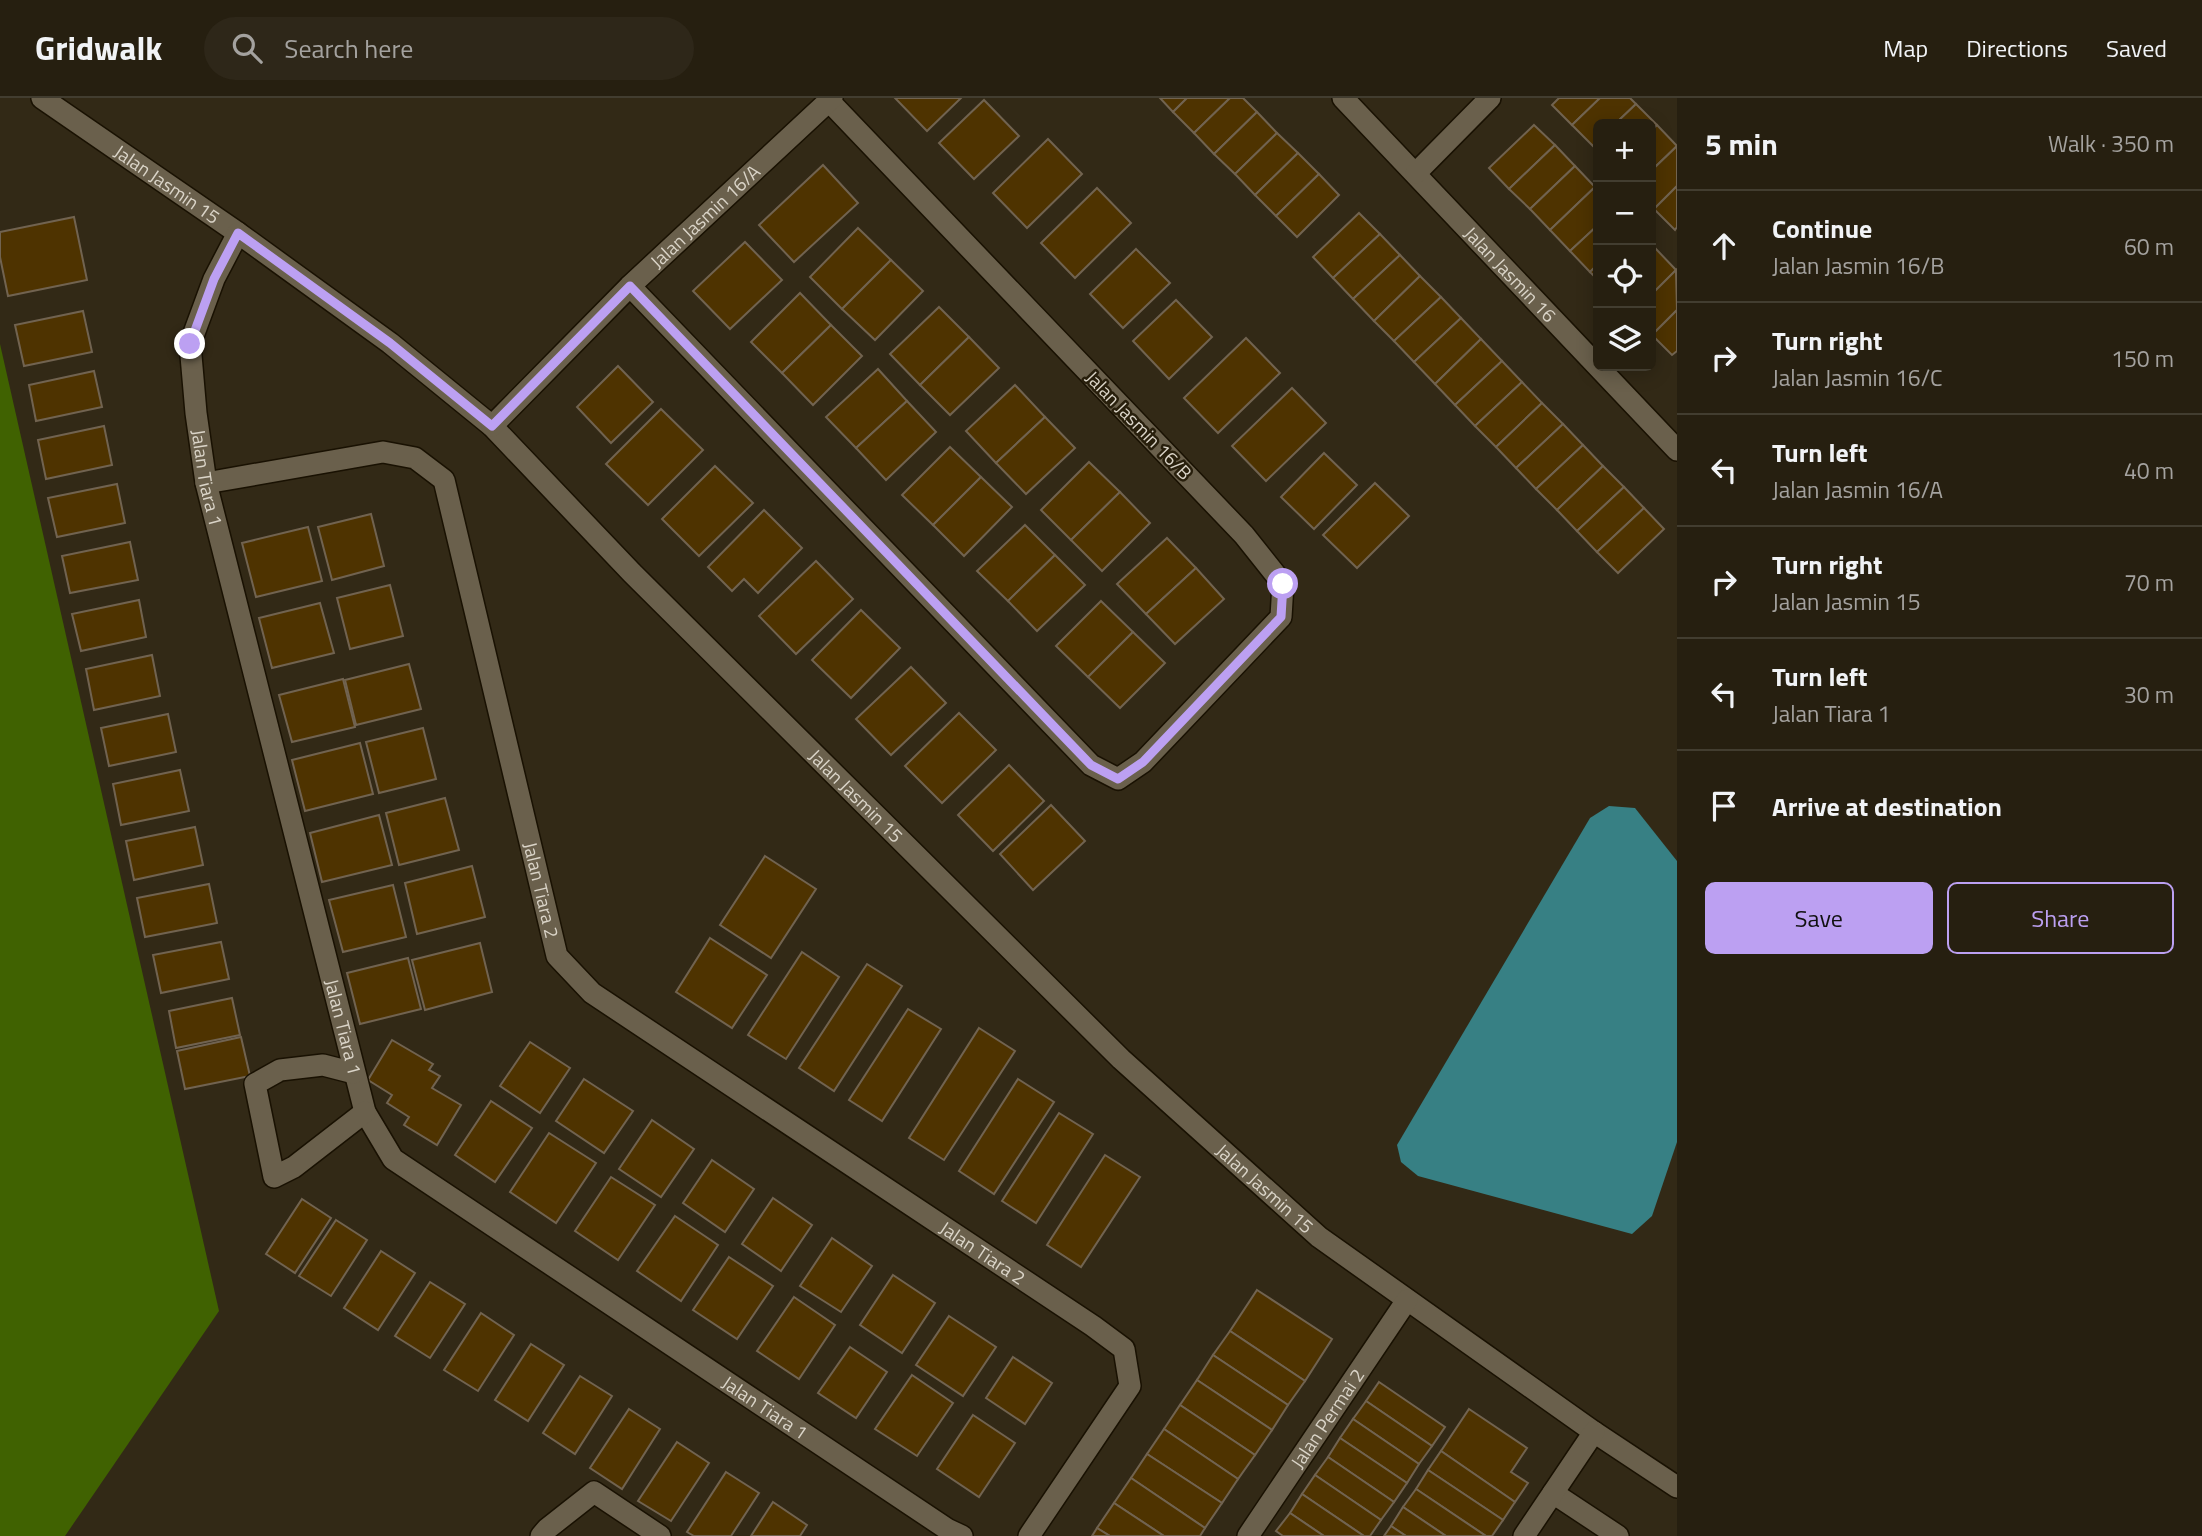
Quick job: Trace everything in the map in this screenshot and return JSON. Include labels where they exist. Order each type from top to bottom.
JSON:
[{"type":"street","name":"Jalan Jasmin 15","points":[[42,98],[238,233],[390,343],[492,426],[632,573],[1121,1059],[1319,1237],[1594,1432],[1677,1487]]},
{"type":"street","name":"Jalan Jasmin 16","points":[[1343,98],[1677,450]]},
{"type":"street","points":[[1416,173],[1490,98]]},
{"type":"street","name":"Jalan Jasmin 16/A","points":[[492,426],[630,286],[830,99]]},
{"type":"street","name":"Jalan Jasmin 16/B","points":[[630,286],[1091,765],[1118,779],[1143,762],[1281,617],[1283,584],[1244,536],[830,99]]},
{"type":"street","name":"Jalan Tiara 1","points":[[238,233],[214,279],[190,344],[206,483],[365,1112],[393,1159],[961,1536]]},
{"type":"street","name":"Jalan Tiara 2","points":[[206,483],[383,452],[415,458],[444,480],[557,956],[592,993],[1124,1349],[1129,1386],[1028,1536]]},
{"type":"street","points":[[354,1073],[323,1065],[280,1070],[256,1084],[274,1177],[294,1167],[365,1112]]},
{"type":"street","name":"Jalan Permai 2","points":[[1248,1536],[1407,1300]]},
{"type":"street","points":[[1524,1536],[1594,1432]]},
{"type":"street","points":[[541,1536],[594,1492],[660,1536]]},
{"type":"street","points":[[1553,1493],[1618,1536]]},
{"type":"green space","points":[[0,344],[219,1311],[65,1536],[0,1536]]},
{"type":"water","points":[[1609,806],[1635,808],[1677,861],[1677,1142],[1652,1216],[1632,1234],[1418,1176],[1401,1162],[1397,1145],[1590,818]]},
{"type":"building","points":[[895,98],[961,98],[927,131]]},
{"type":"building","points":[[1160,98],[1187,98],[1173,112]]},
{"type":"building","points":[[1187,98],[1230,98],[1194,133],[1173,112]]},
{"type":"building","points":[[1230,98],[1243,98],[1257,112],[1214,154],[1194,133]]},
{"type":"building","points":[[1559,98],[1600,98],[1572,125],[1552,105]]},
{"type":"building","points":[[1600,98],[1630,98],[1636,104],[1620,119],[1593,119],[1593,146],[1572,125]]},
{"type":"building","points":[[984,100],[1019,136],[974,179],[939,143]]},
{"type":"building","points":[[1636,104],[1651,119],[1620,119]]},
{"type":"building","points":[[1257,112],[1277,133],[1235,174],[1214,154]]},
{"type":"building","points":[[1534,125],[1555,145],[1509,189],[1489,168]]},
{"type":"building","points":[[1656,126],[1677,146],[1656,166]]},
{"type":"building","points":[[1277,133],[1298,153],[1255,195],[1235,174]]},
{"type":"building","points":[[1048,139],[1082,174],[1027,228],[993,193]]},
{"type":"building","points":[[1555,145],[1575,166],[1530,209],[1509,189]]},
{"type":"building","points":[[1677,146],[1677,186],[1656,207],[1656,182],[1656,166]]},
{"type":"building","points":[[1298,153],[1319,174],[1276,216],[1255,195]]},
{"type":"building","points":[[823,165],[858,203],[794,262],[759,225]]},
{"type":"building","points":[[1575,166],[1593,185],[1593,189],[1550,230],[1530,209]]},
{"type":"building","points":[[1319,174],[1339,195],[1297,237],[1276,216]]},
{"type":"building","points":[[1677,186],[1675,230],[1656,211],[1656,207]]},
{"type":"building","points":[[1097,188],[1131,223],[1075,278],[1041,243]]},
{"type":"building","points":[[1593,189],[1593,230],[1570,251],[1550,230]]},
{"type":"building","points":[[1359,213],[1380,234],[1333,278],[1313,257]]},
{"type":"building","points":[[74,217],[87,280],[8,296],[0,257],[0,232]]},
{"type":"building","points":[[858,228],[891,260],[842,309],[810,277]]},
{"type":"building","points":[[1593,230],[1593,269],[1590,272],[1570,251]]},
{"type":"building","points":[[1380,234],[1400,255],[1353,299],[1333,278]]},
{"type":"building","points":[[745,242],[782,280],[730,329],[693,291]]},
{"type":"building","points":[[1136,249],[1170,283],[1123,328],[1090,294]]},
{"type":"building","points":[[1656,249],[1676,270],[1656,290]]},
{"type":"building","points":[[1400,255],[1420,276],[1374,321],[1353,299]]},
{"type":"building","points":[[891,260],[923,291],[875,340],[842,309]]},
{"type":"building","points":[[1676,270],[1677,310],[1656,331],[1656,308],[1656,290]]},
{"type":"building","points":[[1420,276],[1441,297],[1394,341],[1374,321]]},
{"type":"building","points":[[800,293],[831,325],[782,373],[751,342]]},
{"type":"building","points":[[1441,297],[1461,318],[1414,362],[1394,341]]},
{"type":"building","points":[[1176,300],[1212,337],[1169,379],[1133,341]]},
{"type":"building","points":[[939,307],[969,337],[920,385],[890,354]]},
{"type":"building","points":[[1677,310],[1677,351],[1672,355],[1656,339],[1656,331]]},
{"type":"building","points":[[83,311],[92,352],[24,366],[15,325]]},
{"type":"building","points":[[1461,318],[1481,339],[1435,384],[1414,362]]},
{"type":"building","points":[[831,325],[862,356],[813,405],[782,373]]},
{"type":"building","points":[[969,337],[999,368],[950,415],[920,385]]},
{"type":"building","points":[[1246,338],[1280,373],[1218,433],[1184,398]]},
{"type":"building","points":[[1481,339],[1502,361],[1455,405],[1435,384]]},
{"type":"building","points":[[1502,361],[1522,382],[1475,426],[1455,405]]},
{"type":"building","points":[[618,366],[653,402],[611,443],[577,407]]},
{"type":"building","points":[[878,369],[907,401],[856,448],[826,417]]},
{"type":"building","points":[[94,371],[102,407],[36,421],[29,385]]},
{"type":"building","points":[[1522,382],[1542,403],[1496,447],[1475,426]]},
{"type":"building","points":[[1015,385],[1045,417],[996,463],[966,431]]},
{"type":"building","points":[[1292,388],[1326,423],[1266,481],[1232,446]]},
{"type":"building","points":[[907,401],[936,432],[886,480],[856,448]]},
{"type":"building","points":[[1542,403],[1563,424],[1516,468],[1496,447]]},
{"type":"building","points":[[661,409],[703,450],[648,505],[606,464]]},
{"type":"building","points":[[1045,417],[1075,448],[1026,494],[996,463]]},
{"type":"building","points":[[1563,424],[1583,445],[1536,489],[1516,468]]},
{"type":"building","points":[[104,426],[112,465],[46,479],[38,440]]},
{"type":"building","points":[[1583,445],[1603,466],[1557,510],[1536,489]]},
{"type":"building","points":[[950,447],[981,477],[933,525],[902,495]]},
{"type":"building","points":[[1324,453],[1357,485],[1314,529],[1281,497]]},
{"type":"building","points":[[1089,462],[1120,492],[1071,540],[1041,510]]},
{"type":"building","points":[[715,466],[753,503],[699,556],[662,519]]},
{"type":"building","points":[[1603,466],[1624,487],[1577,531],[1557,510]]},
{"type":"building","points":[[981,477],[1012,507],[964,556],[933,525]]},
{"type":"building","points":[[1375,483],[1409,516],[1357,568],[1323,535]]},
{"type":"building","points":[[117,484],[125,523],[57,537],[48,498]]},
{"type":"building","points":[[1624,487],[1644,508],[1597,552],[1577,531]]},
{"type":"building","points":[[1120,492],[1150,523],[1102,571],[1071,540]]},
{"type":"building","points":[[1644,508],[1664,529],[1618,573],[1597,552]]},
{"type":"building","points":[[764,510],[802,548],[758,593],[744,579],[732,591],[708,567]]},
{"type":"building","points":[[371,514],[384,566],[332,580],[318,527]]},
{"type":"building","points":[[1025,525],[1055,555],[1008,601],[977,571]]},
{"type":"building","points":[[308,527],[322,581],[256,597],[242,543]]},
{"type":"building","points":[[1167,538],[1196,568],[1146,614],[1117,584]]},
{"type":"building","points":[[130,542],[138,580],[70,593],[62,556]]},
{"type":"building","points":[[1055,555],[1085,585],[1037,631],[1008,601]]},
{"type":"building","points":[[816,561],[853,599],[796,654],[759,616]]},
{"type":"building","points":[[1196,568],[1224,599],[1175,644],[1146,614]]},
{"type":"building","points":[[390,585],[403,636],[350,649],[337,598]]},
{"type":"building","points":[[139,600],[146,637],[81,651],[72,614]]},
{"type":"building","points":[[1101,601],[1133,632],[1088,677],[1056,646]]},
{"type":"building","points":[[320,603],[334,653],[272,668],[259,618]]},
{"type":"building","points":[[861,610],[900,648],[851,698],[812,660]]},
{"type":"building","points":[[1133,632],[1165,663],[1120,708],[1088,677]]},
{"type":"building","points":[[152,655],[160,696],[94,710],[86,669]]},
{"type":"building","points":[[409,664],[421,709],[356,725],[345,680]]},
{"type":"building","points":[[911,667],[946,703],[891,755],[856,719]]},
{"type":"building","points":[[343,679],[355,727],[292,742],[279,695]]},
{"type":"building","points":[[959,713],[996,750],[942,803],[905,766]]},
{"type":"building","points":[[168,714],[176,752],[109,766],[101,728]]},
{"type":"building","points":[[423,728],[436,779],[379,793],[366,742]]},
{"type":"building","points":[[360,743],[373,794],[305,811],[292,760]]},
{"type":"building","points":[[1009,765],[1044,801],[993,851],[958,815]]},
{"type":"building","points":[[180,770],[189,811],[121,825],[113,784]]},
{"type":"building","points":[[445,798],[459,850],[399,865],[386,813]]},
{"type":"building","points":[[1051,805],[1085,841],[1033,890],[1000,854]]},
{"type":"building","points":[[379,815],[392,865],[322,882],[310,833]]},
{"type":"building","points":[[195,827],[203,865],[134,880],[126,841]]},
{"type":"building","points":[[765,856],[816,889],[771,958],[720,925]]},
{"type":"building","points":[[472,866],[485,917],[417,934],[405,883]]},
{"type":"building","points":[[209,884],[217,923],[145,937],[137,898]]},
{"type":"building","points":[[393,885],[406,937],[343,952],[329,900]]},
{"type":"building","points":[[710,938],[767,975],[732,1028],[676,992]]},
{"type":"building","points":[[221,942],[229,979],[161,993],[153,955]]},
{"type":"building","points":[[480,943],[492,992],[425,1010],[412,960]]},
{"type":"building","points":[[802,952],[839,977],[786,1059],[748,1035]]},
{"type":"building","points":[[408,958],[421,1009],[360,1024],[347,973]]},
{"type":"building","points":[[867,964],[902,986],[834,1091],[799,1068]]},
{"type":"building","points":[[232,998],[240,1035],[176,1048],[169,1011]]},
{"type":"building","points":[[908,1009],[941,1029],[882,1121],[849,1100]]},
{"type":"building","points":[[979,1028],[1015,1051],[944,1160],[909,1138]]},
{"type":"building","points":[[241,1037],[250,1076],[185,1089],[177,1051]]},
{"type":"building","points":[[392,1040],[433,1064],[429,1070],[440,1076],[432,1088],[461,1105],[437,1145],[404,1125],[409,1117],[387,1103],[392,1095],[368,1080]]},
{"type":"building","points":[[530,1042],[570,1068],[540,1113],[500,1086]]},
{"type":"building","points":[[584,1079],[633,1111],[604,1153],[556,1121]]},
{"type":"building","points":[[1018,1079],[1054,1102],[994,1194],[959,1171]]},
{"type":"building","points":[[491,1101],[532,1128],[495,1182],[455,1155]]},
{"type":"building","points":[[1059,1113],[1093,1134],[1036,1223],[1002,1201]]},
{"type":"building","points":[[652,1120],[694,1149],[661,1197],[619,1169]]},
{"type":"building","points":[[549,1133],[596,1163],[556,1223],[510,1192]]},
{"type":"building","points":[[1105,1155],[1140,1177],[1081,1267],[1047,1245]]},
{"type":"building","points":[[712,1160],[754,1189],[725,1232],[683,1203]]},
{"type":"building","points":[[611,1177],[655,1205],[618,1260],[575,1231]]},
{"type":"building","points":[[773,1198],[812,1225],[781,1271],[742,1244]]},
{"type":"building","points":[[302,1199],[331,1218],[295,1273],[266,1254]]},
{"type":"building","points":[[675,1216],[718,1245],[681,1301],[637,1271]]},
{"type":"building","points":[[336,1220],[367,1240],[331,1296],[299,1276]]},
{"type":"building","points":[[832,1238],[872,1266],[841,1312],[800,1286]]},
{"type":"building","points":[[381,1251],[415,1273],[378,1330],[344,1308]]},
{"type":"building","points":[[729,1257],[773,1286],[737,1339],[693,1310]]},
{"type":"building","points":[[893,1275],[935,1303],[902,1353],[860,1325]]},
{"type":"building","points":[[430,1282],[465,1304],[430,1358],[395,1336]]},
{"type":"building","points":[[1257,1290],[1332,1339],[1305,1381],[1230,1331]]},
{"type":"building","points":[[794,1297],[835,1325],[799,1379],[757,1351]]},
{"type":"building","points":[[481,1313],[514,1335],[478,1391],[444,1370]]},
{"type":"building","points":[[949,1316],[996,1347],[963,1396],[916,1365]]},
{"type":"building","points":[[1230,1331],[1305,1381],[1288,1405],[1213,1355]]},
{"type":"building","points":[[531,1344],[564,1365],[528,1421],[495,1400]]},
{"type":"building","points":[[850,1347],[887,1372],[856,1418],[818,1393]]},
{"type":"building","points":[[1213,1355],[1288,1405],[1272,1430],[1197,1380]]},
{"type":"building","points":[[1013,1357],[1052,1383],[1025,1424],[986,1398]]},
{"type":"building","points":[[912,1375],[953,1403],[917,1456],[875,1429]]},
{"type":"building","points":[[580,1376],[612,1396],[575,1454],[543,1433]]},
{"type":"building","points":[[1197,1380],[1272,1430],[1255,1455],[1180,1405]]},
{"type":"building","points":[[1379,1382],[1445,1427],[1432,1446],[1366,1401]]},
{"type":"building","points":[[1366,1401],[1432,1446],[1419,1464],[1353,1419]]},
{"type":"building","points":[[1180,1405],[1255,1455],[1238,1479],[1164,1429]]},
{"type":"building","points":[[629,1409],[660,1429],[622,1489],[590,1468]]},
{"type":"building","points":[[1469,1409],[1527,1448],[1511,1472],[1528,1483],[1515,1502],[1441,1451]]},
{"type":"building","points":[[973,1415],[1015,1443],[979,1497],[937,1469]]},
{"type":"building","points":[[1353,1419],[1419,1464],[1407,1483],[1340,1438]]},
{"type":"building","points":[[1164,1429],[1238,1479],[1222,1503],[1147,1454]]},
{"type":"building","points":[[1340,1438],[1407,1483],[1394,1502],[1328,1457]]},
{"type":"building","points":[[677,1442],[709,1463],[671,1521],[638,1501]]},
{"type":"building","points":[[1441,1451],[1515,1502],[1503,1520],[1428,1470]]},
{"type":"building","points":[[1147,1454],[1222,1503],[1205,1528],[1131,1478]]},
{"type":"building","points":[[1328,1457],[1394,1502],[1381,1520],[1315,1475]]},
{"type":"building","points":[[1428,1470],[1503,1520],[1492,1536],[1486,1536],[1416,1489]]},
{"type":"building","points":[[726,1472],[759,1493],[731,1536],[694,1536],[687,1532]]},
{"type":"building","points":[[1315,1475],[1381,1520],[1370,1536],[1364,1536],[1302,1494]]},
{"type":"building","points":[[1131,1478],[1205,1528],[1200,1536],[1164,1536],[1114,1503]]},
{"type":"building","points":[[1416,1489],[1486,1536],[1446,1536],[1403,1507]]},
{"type":"building","points":[[1302,1494],[1364,1536],[1324,1536],[1290,1513]]},
{"type":"building","points":[[773,1502],[807,1525],[800,1536],[751,1536]]},
{"type":"building","points":[[1114,1503],[1164,1536],[1110,1536],[1097,1528]]},
{"type":"building","points":[[1403,1507],[1446,1536],[1406,1536],[1391,1526]]},
{"type":"building","points":[[1290,1513],[1324,1536],[1283,1536],[1276,1531]]},
{"type":"building","points":[[1391,1526],[1406,1536],[1384,1536]]},
{"type":"building","points":[[1097,1528],[1110,1536],[1092,1536]]},
{"type":"route","points":[[190,344],[214,279],[238,233],[390,343],[492,426],[630,286],[1091,765],[1118,779],[1143,762],[1281,617],[1283,584]]}]
